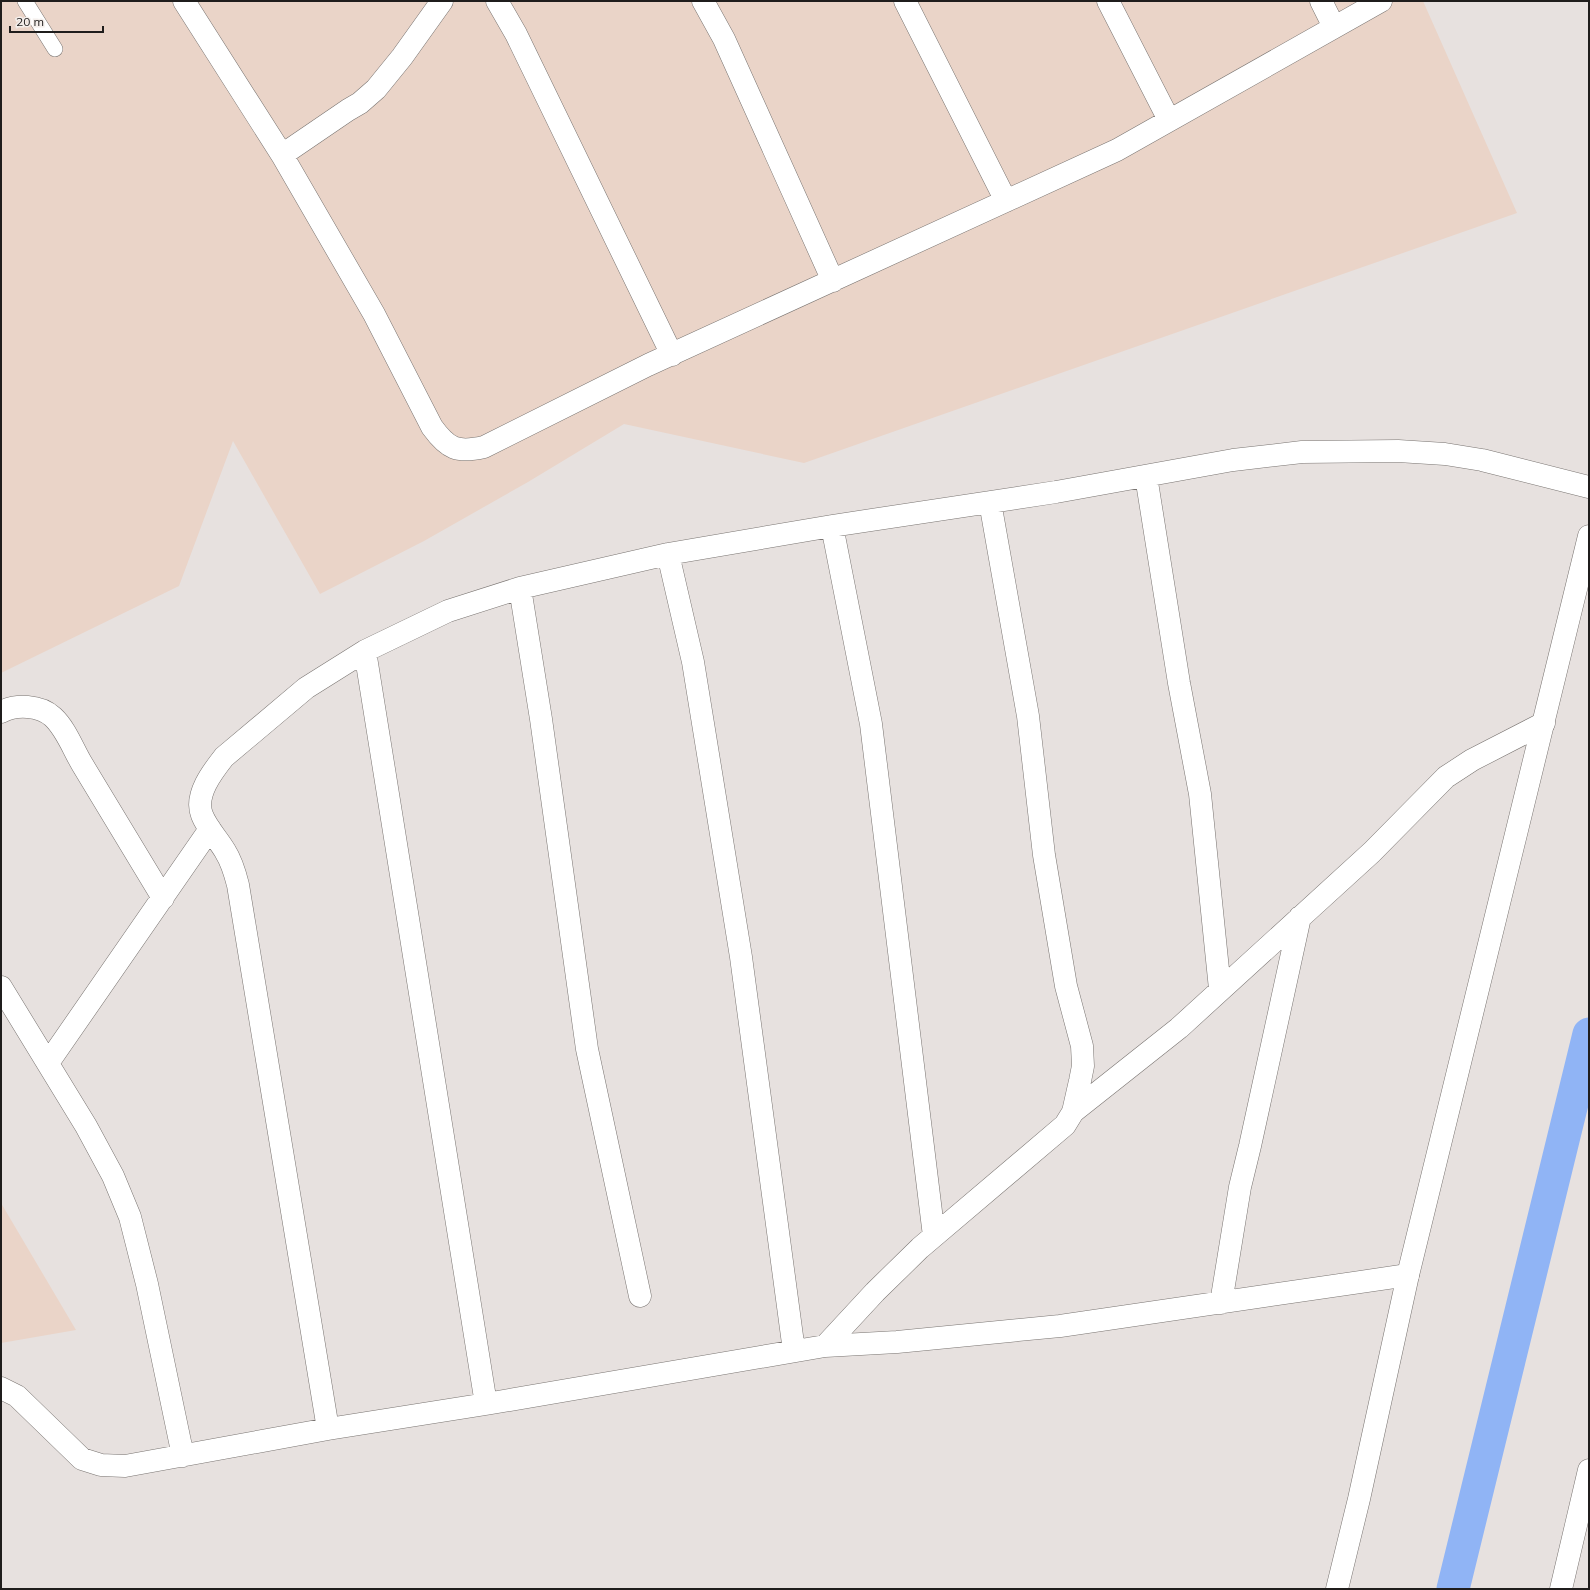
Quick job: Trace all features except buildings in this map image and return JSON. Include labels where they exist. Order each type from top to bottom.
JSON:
[{"type":"street","points":[[184,1],[282,155],[374,314],[432,427],[441,440],[453,448],[469,450],[484,447],[672,355],[1117,150],[1381,1]]},
{"type":"street","points":[[282,155],[360,103],[376,89],[402,57],[442,1]]},
{"type":"street","points":[[497,1],[516,34],[672,355]]},
{"type":"street","points":[[703,1],[724,39],[832,280]]},
{"type":"street","points":[[905,1],[1006,201]]},
{"type":"street","points":[[1108,1],[1169,120]]},
{"type":"street","points":[[1321,1],[1334,28]]},
{"type":"street","points":[[328,1429],[238,885],[233,867],[225,851],[210,829],[202,814],[200,806],[204,787],[214,769],[224,757],[306,688],[365,651],[448,611],[520,588],[668,554],[832,526],[1056,492],[1233,460],[1302,452],[1398,451],[1445,454],[1482,460],[1589,487]]},
{"type":"street","points":[[1146,476],[1178,675],[1200,794],[1220,989]]},
{"type":"street","points":[[825,1346],[875,1292],[934,1236],[1065,1125],[1073,1112],[1083,1066],[1082,1046],[1064,978],[1044,855],[1028,716],[990,502]]},
{"type":"street","points":[[832,526],[871,724],[934,1236]]},
{"type":"street","points":[[1337,1589],[1359,1499],[1408,1275],[1589,536]]},
{"type":"street","points":[[668,554],[692,662],[740,949],[794,1351]]},
{"type":"street","points":[[520,588],[541,719],[587,1049],[640,1296]]},
{"type":"street","points":[[365,651],[486,1404]]},
{"type":"street","points":[[1,712],[24,707],[40,709],[53,717],[61,727],[163,898]]},
{"type":"street","points":[[1073,1112],[1179,1028],[1372,852],[1446,777],[1472,760],[1544,723]]},
{"type":"street","points":[[48,1063],[210,829]]},
{"type":"street","points":[[1221,1303],[1240,1188],[1300,917]]},
{"type":"street","points":[[1,987],[86,1126],[113,1176],[130,1217],[147,1284],[183,1456]]},
{"type":"street","points":[[1,1388],[17,1396],[82,1459],[101,1465],[124,1466],[328,1429],[486,1404],[825,1346],[897,1342],[1060,1326],[1408,1275]]},
{"type":"street","points":[[1560,1589],[1586,1492],[1589,1470]]},
{"type":"lane","points":[[25,1],[55,49]]},
{"type":"shaded area","points":[[1,1],[1423,1],[1517,213],[804,463],[624,424],[528,482],[424,541],[320,594],[233,441],[179,586],[1,673]]},
{"type":"shaded area","points":[[1,1203],[76,1330],[1,1343]]},
{"type":"waterway","points":[[1453,1589],[1589,1034]]}]
